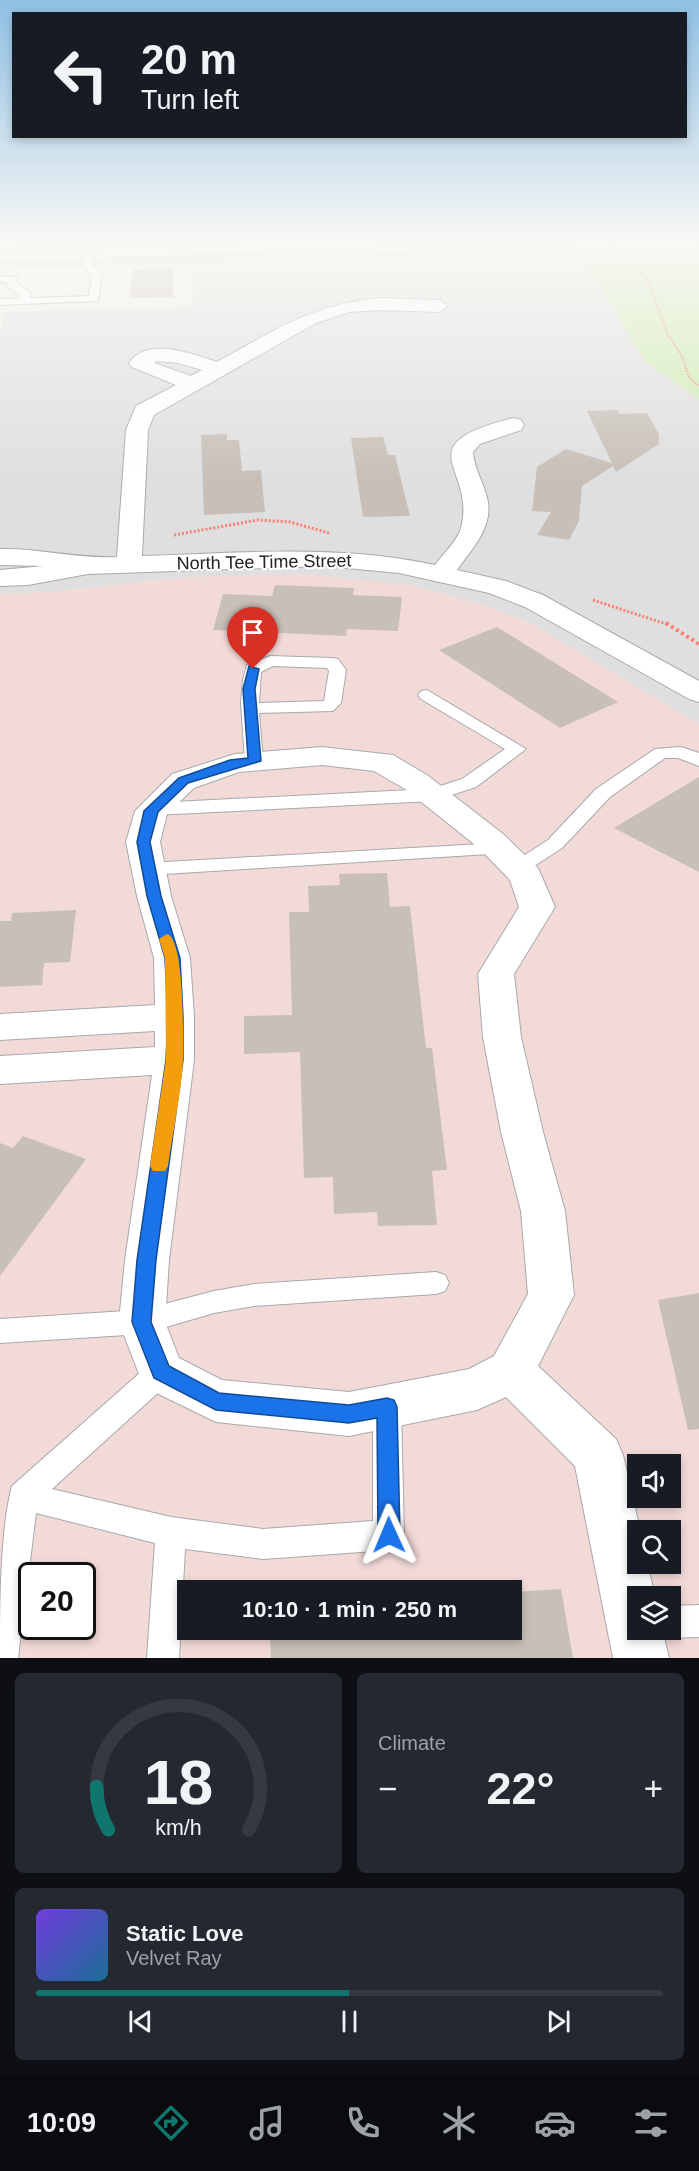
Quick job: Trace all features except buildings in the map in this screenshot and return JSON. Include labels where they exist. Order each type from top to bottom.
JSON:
[{"type":"street","points":[[129,565],[137,430],[144,411],[303,322]]},
{"type":"street","points":[[192,383],[154,371],[139,363],[149,357],[168,356],[218,369]]},
{"type":"street","points":[[441,575],[473,530],[476,503],[462,464],[462,451],[472,440],[513,425]]},
{"type":"street","name":"North Tee Time Street","points":[[0,557],[30,556],[88,566]]},
{"type":"street","name":"North Tee Time Street","points":[[0,578],[28,577],[88,566],[326,558],[399,565],[497,587],[534,601],[699,693]]},
{"type":"street","points":[[322,756],[382,762],[433,795],[526,876],[537,908],[496,974],[502,1037],[522,1132],[543,1211],[551,1295],[512,1371],[477,1389],[349,1414],[216,1401],[161,1372],[142,1322],[147,1260],[174,1060],[176,1017],[172,958],[143,842],[154,808],[183,781],[235,763],[254,761],[322,756]]},
{"type":"street","points":[[0,1027],[176,1017]]},
{"type":"street","points":[[0,1070],[174,1060]]},
{"type":"street","points":[[512,1371],[598,1455],[634,1586]]},
{"type":"lane","points":[[251,708],[327,707],[332,703],[338,670],[336,665],[311,662],[261,663],[253,669],[249,689],[254,761]]},
{"type":"lane","points":[[154,808],[433,795],[469,783],[517,749],[427,695]]},
{"type":"lane","points":[[148,869],[508,858],[555,844],[603,793],[661,753],[681,752],[699,760]]},
{"type":"lane","points":[[0,1331],[142,1322],[214,1302],[254,1295],[436,1283]]},
{"type":"lane","points":[[2,1658],[23,1496],[161,1372]]},
{"type":"lane","points":[[23,1496],[171,1532],[263,1544],[389,1535],[387,1407]]},
{"type":"lane","points":[[163,1658],[171,1532]]},
{"type":"lane","points":[[681,1625],[699,1621]]},
{"type":"path","points":[[663,322],[682,356],[689,377],[699,386]]},
{"type":"shaded area","points":[[2,322],[699,322],[699,724],[534,625],[487,606],[411,585],[191,577],[48,592],[0,594],[0,332]]},
{"type":"shaded area","points":[[306,574],[411,585],[488,606],[534,625],[699,724],[699,1658],[0,1658],[0,594],[48,592],[191,577]]},
{"type":"green space","points":[[622,322],[699,322],[699,399],[645,361]]},
{"type":"slow traffic","points":[[159,1166],[174,1060],[176,1017],[172,958],[167,939]]},
{"type":"route","points":[[253,669],[249,689],[254,761],[235,763],[183,781],[151,811],[143,842],[154,896],[172,958],[176,1017],[174,1060],[147,1260],[142,1322],[161,1372],[216,1401],[349,1414],[387,1407],[389,1535]]}]
